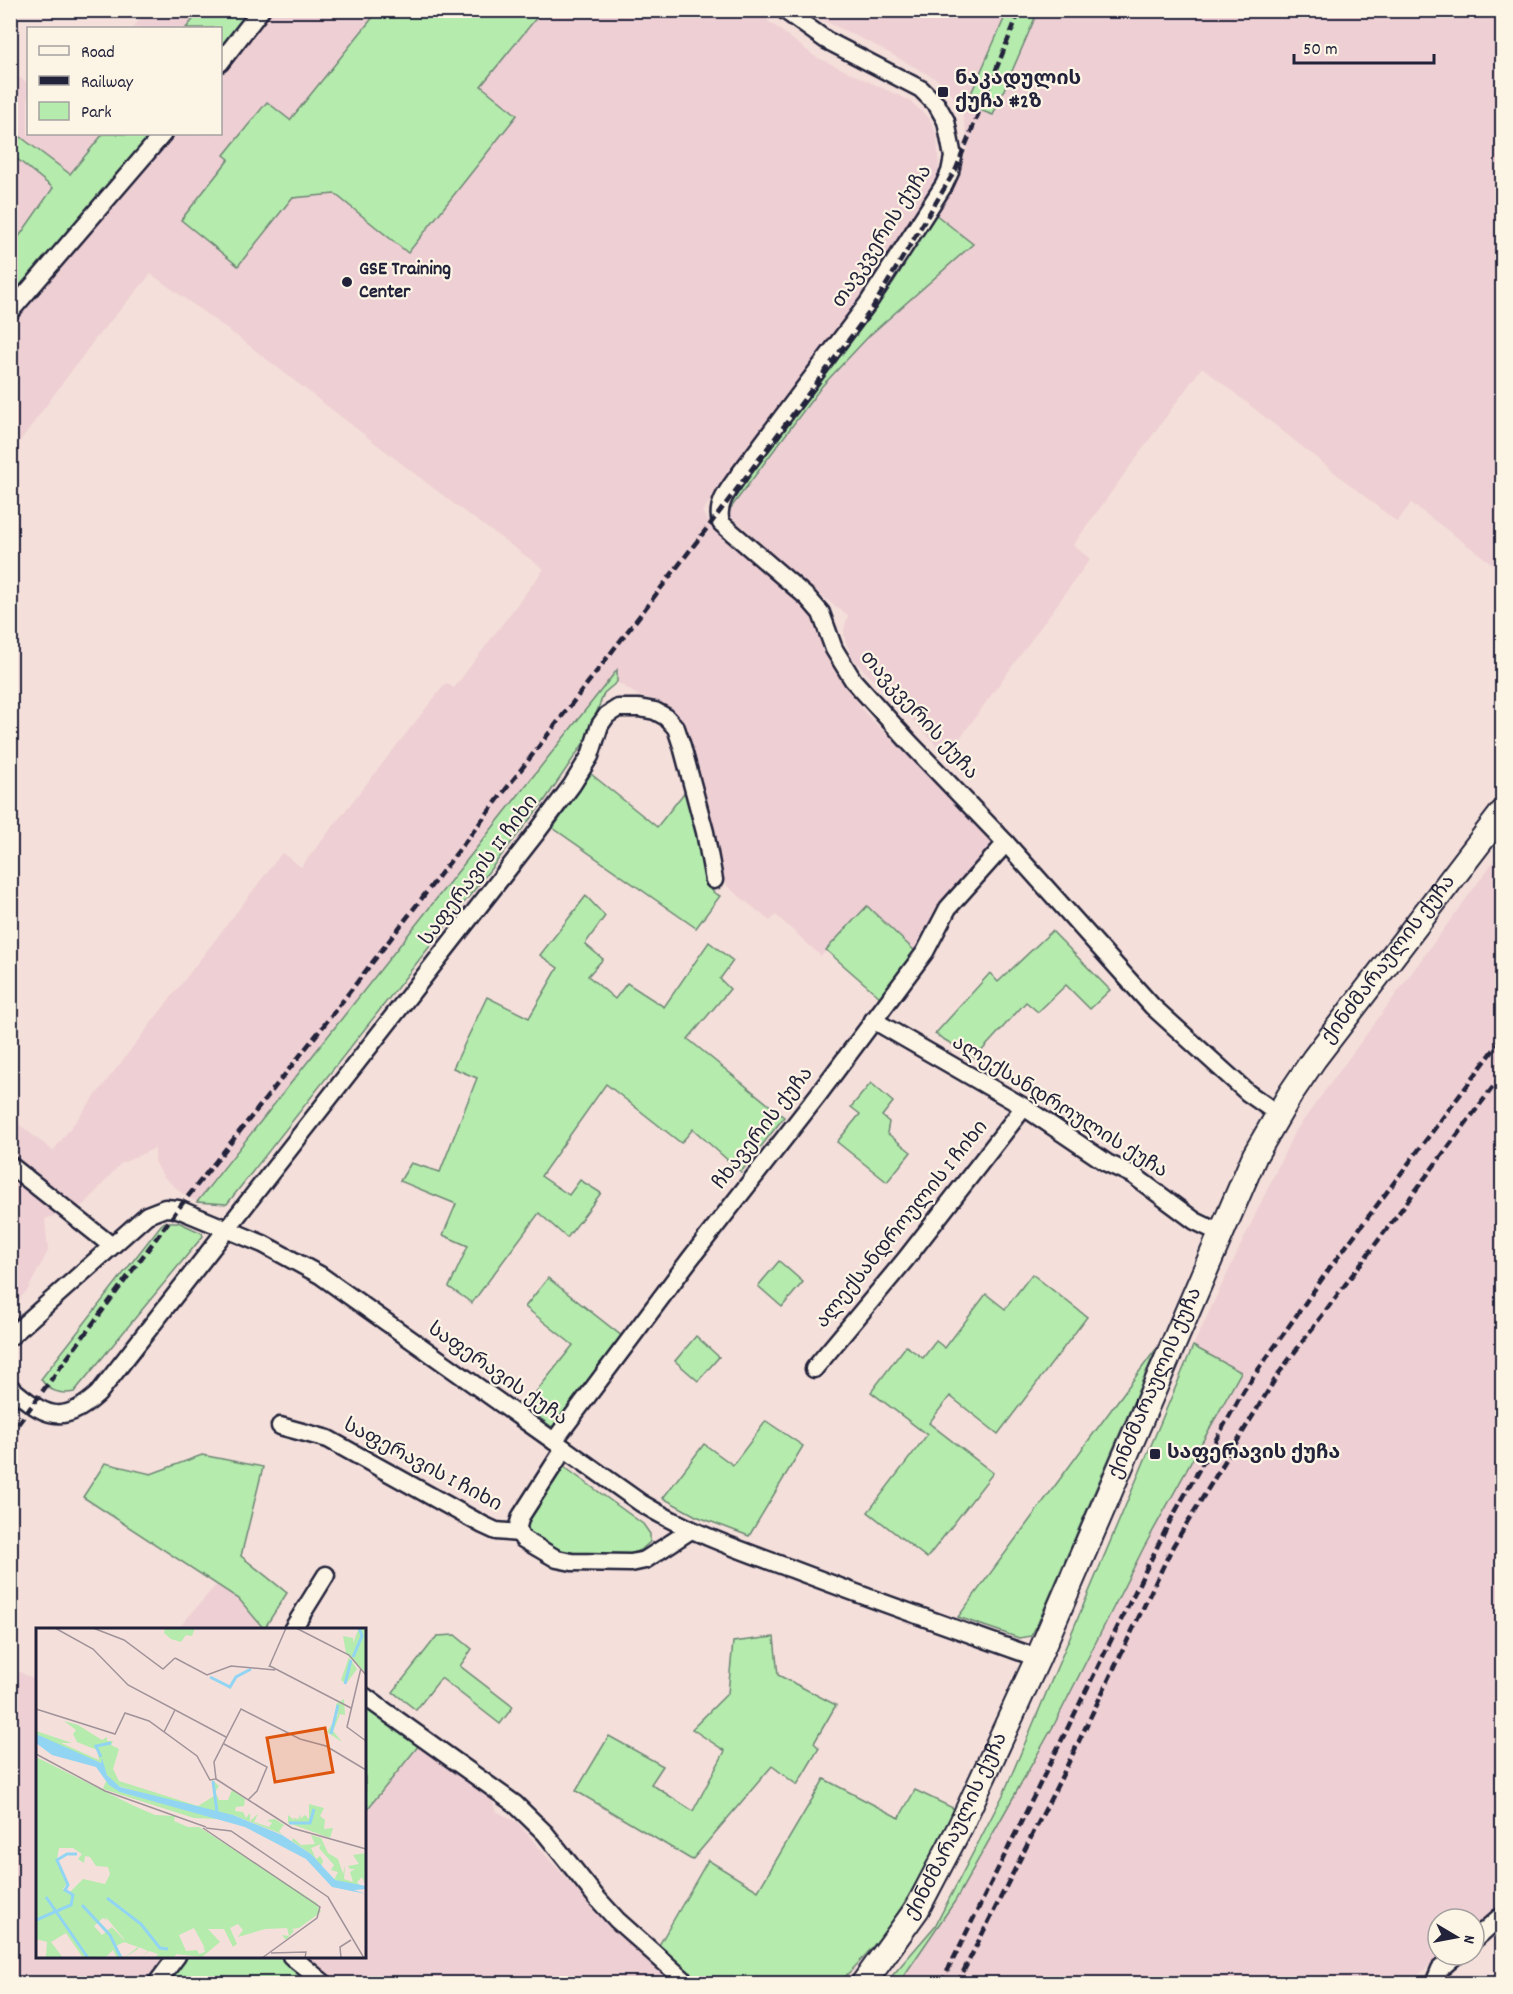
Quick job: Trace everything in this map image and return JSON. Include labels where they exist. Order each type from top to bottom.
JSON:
[{"type":"main road","name":"ქინძმარაულის ქუჩა","points":[[863,1983],[917,1909],[960,1827],[1038,1658],[1255,1155],[1278,1114],[1314,1059],[1503,813]]},
{"type":"street","points":[[222,60],[261,10]]},
{"type":"street","name":"თავკვერის ქუჩა","points":[[784,10],[826,40],[921,89],[938,105],[946,121],[953,157],[944,186],[868,303],[722,500],[718,514],[721,523],[808,598],[821,613],[834,648],[853,680],[1006,843],[1152,1006],[1248,1093],[1278,1114]]},
{"type":"street","points":[[10,312],[162,135]]},
{"type":"street","name":"საფერავის II ჩიხი","points":[[228,1229],[537,832],[572,785],[590,756],[600,725],[607,715],[618,708],[655,711],[666,717],[676,728],[705,832],[714,880]]},
{"type":"street","name":"ჩხავერის ქუჩა","points":[[559,1445],[690,1259],[818,1095],[925,952],[948,908],[1006,843]]},
{"type":"street","name":"ალექსანდროულის ქუჩა","points":[[873,1020],[1024,1107],[1107,1163],[1133,1175],[1195,1221],[1222,1233]]},
{"type":"street","name":"ალექსანდროულის I ჩიხი","points":[[814,1369],[905,1260],[1024,1107]]},
{"type":"street","points":[[10,1165],[112,1246],[10,1337]]},
{"type":"street","name":"საფერავის ქუჩა","points":[[112,1246],[147,1215],[165,1208],[178,1209],[228,1229],[320,1275],[641,1503],[667,1519],[858,1594],[1038,1658]]},
{"type":"street","points":[[10,1387],[33,1405],[51,1414],[63,1415],[85,1405],[98,1394],[228,1229]]},
{"type":"street","name":"საფერავის I ჩიხი","points":[[280,1426],[328,1439],[483,1525],[496,1531],[519,1533],[518,1526],[521,1516],[559,1445]]},
{"type":"street","points":[[519,1533],[523,1539],[557,1559],[572,1562],[631,1563],[645,1560],[691,1530]]},
{"type":"street","points":[[293,1628],[326,1575]]},
{"type":"street","points":[[366,1697],[515,1804],[545,1833],[617,1920],[684,1979],[681,1983]]},
{"type":"street","points":[[1486,1930],[1503,1915]]},
{"type":"street","points":[[156,1983],[175,1958]]},
{"type":"street","points":[[294,1958],[325,1983]]},
{"type":"street","points":[[1437,1983],[1442,1967]]},
{"type":"shaded area","points":[[147,11],[200,11],[187,27],[134,27]]},
{"type":"shaded area","points":[[268,11],[755,11],[814,56],[910,101],[929,118],[937,134],[939,173],[928,198],[853,311],[702,512],[715,531],[722,533],[813,612],[850,690],[864,712],[999,844],[917,953],[867,906],[821,956],[776,915],[770,921],[727,886],[719,871],[711,827],[686,728],[672,709],[659,701],[639,696],[617,682],[616,671],[197,1202],[183,1194],[163,1176],[155,1162],[155,1148],[120,1164],[85,1204],[45,1219],[48,1251],[28,1289],[11,1309],[11,1118],[53,1151],[282,853],[301,867],[446,683],[454,688],[544,569],[458,507],[238,337],[151,274],[95,339],[11,453],[11,324],[170,135],[222,135],[222,71]]},
{"type":"shaded area","points":[[804,11],[1502,11],[1502,571],[1411,503],[1397,522],[1202,367],[1073,545],[1090,559],[947,756],[853,659],[845,640],[844,630],[848,615],[813,590],[727,513],[822,386],[870,335],[959,174],[969,143],[962,112],[955,99],[940,81],[875,45]]},
{"type":"shaded area","points":[[11,71],[27,83],[27,135],[102,135],[70,174],[15,132],[11,139]]},
{"type":"shaded area","points":[[11,154],[53,188],[11,248]]},
{"type":"shaded area","points":[[1502,850],[1502,1906],[1486,1919],[1486,1907],[1426,1907],[1426,1967],[1428,1967],[1408,1983],[899,1984],[955,1901],[1055,1723],[1144,1547],[1241,1372],[1193,1346],[1294,1133]]},
{"type":"shaded area","points":[[217,1584],[239,1599],[261,1628],[179,1628]]},
{"type":"shaded area","points":[[10,1668],[36,1680],[36,1958],[164,1958],[145,1983],[11,1983]]},
{"type":"shaded area","points":[[420,1744],[491,1797],[496,1811],[517,1822],[595,1912],[667,1978],[667,1983],[337,1983],[304,1958],[366,1958],[366,1811]]},
{"type":"green space","points":[[1008,10],[1038,11],[993,115],[966,105]]},
{"type":"green space","points":[[200,11],[250,11],[222,48],[222,27],[187,27]]},
{"type":"green space","points":[[378,11],[542,11],[481,86],[517,115],[408,253],[335,194],[292,198],[238,266],[181,220],[229,159],[224,155],[267,102],[290,120]]},
{"type":"green space","points":[[14,132],[70,174],[102,135],[151,135],[21,288],[11,281],[11,248],[53,188],[11,154],[11,139]]},
{"type":"green space","points":[[935,214],[973,244],[870,335],[822,386],[727,513],[727,505]]},
{"type":"green space","points":[[617,670],[617,682],[604,693],[587,738],[545,800],[227,1204],[197,1202]]},
{"type":"green space","points":[[591,774],[657,827],[688,788],[700,832],[706,878],[713,892],[720,896],[696,928],[553,828]]},
{"type":"green space","points":[[586,896],[605,916],[585,944],[603,959],[588,976],[615,999],[627,983],[664,1007],[709,942],[733,961],[720,979],[730,989],[688,1039],[784,1117],[741,1172],[693,1129],[681,1143],[606,1084],[541,1176],[569,1195],[580,1180],[601,1193],[567,1238],[539,1213],[472,1303],[449,1287],[468,1246],[443,1235],[456,1204],[400,1181],[411,1163],[440,1172],[477,1078],[453,1068],[487,997],[529,1018],[558,968],[540,955]]},
{"type":"green space","points":[[867,906],[917,953],[881,998],[826,950]]},
{"type":"green space","points":[[1052,931],[1110,990],[1090,1009],[1066,985],[1038,1012],[1026,1002],[975,1058],[935,1034],[990,973],[998,982]]},
{"type":"green space","points":[[871,1083],[893,1102],[882,1116],[889,1122],[887,1133],[911,1152],[887,1182],[837,1142],[860,1114],[851,1107]]},
{"type":"green space","points":[[165,1222],[178,1222],[202,1233],[203,1236],[74,1392],[64,1393],[51,1389],[41,1379]]},
{"type":"green space","points":[[779,1261],[803,1282],[782,1307],[758,1286]]},
{"type":"green space","points":[[1032,1274],[1087,1317],[998,1434],[950,1396],[929,1423],[993,1473],[927,1558],[868,1512],[927,1435],[871,1392],[906,1346],[923,1358],[936,1341],[945,1348],[986,1294],[1005,1309]]},
{"type":"green space","points":[[548,1278],[623,1337],[552,1427],[525,1406],[573,1345],[525,1307]]},
{"type":"green space","points":[[696,1336],[719,1357],[698,1381],[675,1361]]},
{"type":"green space","points":[[1193,1346],[1241,1372],[1144,1547],[1055,1723],[955,1901],[899,1983],[886,1983],[935,1926],[1003,1795]]},
{"type":"green space","points":[[1156,1349],[1031,1636],[1019,1638],[958,1617]]},
{"type":"green space","points":[[766,1421],[803,1446],[749,1536],[696,1516],[663,1498],[704,1444],[733,1465]]},
{"type":"green space","points":[[202,1455],[263,1467],[241,1556],[287,1593],[265,1628],[239,1599],[83,1497],[105,1463],[151,1474]]},
{"type":"green space","points":[[563,1466],[643,1524],[650,1534],[650,1542],[629,1555],[567,1555],[532,1540],[525,1524]]},
{"type":"green space","points":[[455,1635],[472,1649],[460,1666],[513,1707],[500,1724],[441,1678],[416,1710],[393,1692],[437,1636]]},
{"type":"green space","points":[[774,1637],[778,1675],[836,1705],[814,1743],[819,1748],[797,1785],[772,1766],[692,1860],[576,1791],[609,1736],[663,1766],[651,1784],[693,1811],[725,1751],[692,1729],[728,1693],[733,1642]]},
{"type":"green space","points":[[366,1707],[420,1744],[366,1811]]},
{"type":"green space","points":[[824,1779],[899,1818],[915,1790],[957,1810],[918,1880],[890,1924],[857,1965],[838,1983],[695,1983],[658,1947],[708,1860],[758,1891]]},
{"type":"green space","points":[[184,1958],[283,1958],[315,1983],[164,1984]]},
{"type":"railway","points":[[10,1435],[178,1209],[321,1029],[718,514],[871,310],[956,169],[1020,10]]},
{"type":"railway","points":[[941,1984],[1170,1521],[1244,1390],[1329,1269],[1502,1039]]},
{"type":"railway","points":[[957,1984],[1064,1772],[1173,1546],[1279,1373],[1502,1075]]},
{"type":"place","name":"ნაკადულის ქუჩა #2ზ","points":[[943,92]]},
{"type":"place","name":"GSE Training Center","points":[[347,282]]},
{"type":"place","name":"საფერავის ქუჩა","points":[[1155,1454]]}]
